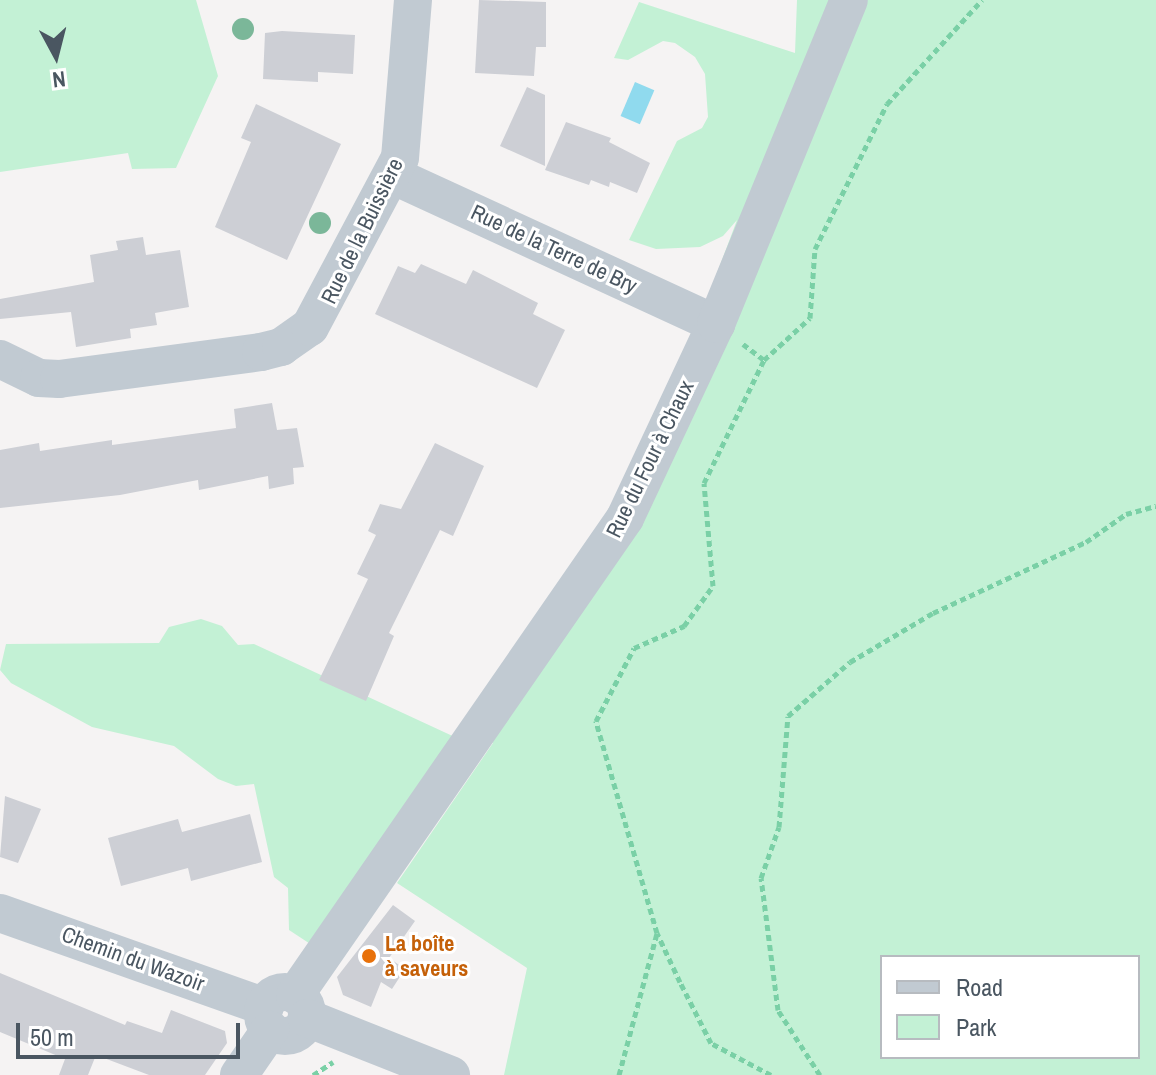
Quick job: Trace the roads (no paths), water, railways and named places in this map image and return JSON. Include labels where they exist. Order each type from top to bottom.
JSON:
[{"type":"street","name":"Rue de la Buissière","points":[[0,359],[39,378],[59,379],[281,347],[322,312],[392,175],[404,143],[413,0]]},
{"type":"street","name":"Rue du Four à Chaux","points":[[239,1075],[625,518],[716,324],[849,0]]},
{"type":"street","name":"Rue de la Terre de Bry","points":[[392,175],[716,324]]},
{"type":"street","name":"Chemin du Wazoir","points":[[0,913],[284,1012],[451,1075]]},
{"type":"water","points":[[635,82],[654,90],[640,124],[621,116]]},
{"type":"place","name":"La boîte à saveurs","points":[[369,956]]}]
